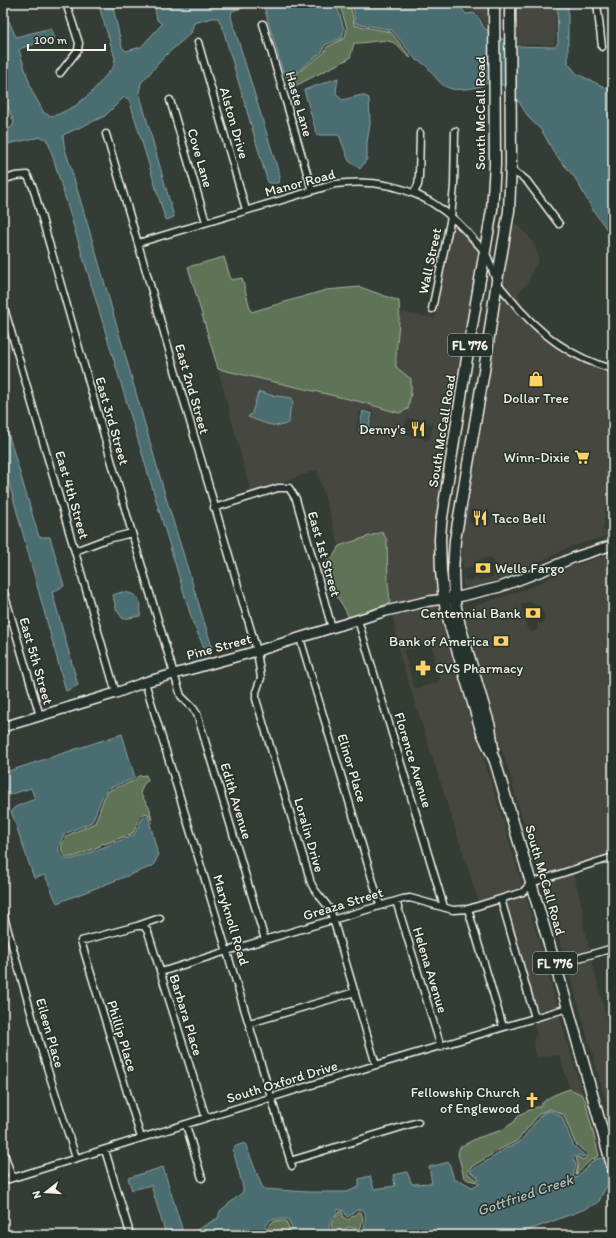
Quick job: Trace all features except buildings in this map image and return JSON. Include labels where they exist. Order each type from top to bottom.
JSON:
[{"type":"main road","name":"South McCall Road","points":[[449,599],[441,572],[442,524],[463,384],[492,210],[495,170],[494,3]]},
{"type":"main road","name":"South McCall Road","points":[[510,3],[511,171],[509,211],[496,282],[455,540],[453,572],[449,599],[450,626],[481,730],[495,761],[556,965],[613,1169]]},
{"type":"main road","points":[[463,384],[467,392],[464,424],[468,427],[474,428]]},
{"type":"main road","name":"Pine Street","points":[[3,727],[116,694],[145,682],[257,651],[407,606],[449,599],[500,587],[575,557],[613,546]]},
{"type":"street","points":[[60,73],[78,50],[79,43],[66,3]]},
{"type":"street","points":[[597,3],[602,47]]},
{"type":"street","name":"Haste Lane","points":[[263,24],[312,190]]},
{"type":"street","name":"Alston Drive","points":[[198,42],[246,210]]},
{"type":"street","name":"Cove Lane","points":[[170,100],[206,222]]},
{"type":"street","name":"Wall Street","points":[[432,309],[451,217],[454,186],[455,131]]},
{"type":"street","points":[[414,193],[418,185],[419,177],[420,133]]},
{"type":"street","name":"East 2nd Street","points":[[106,134],[257,651]]},
{"type":"street","points":[[511,171],[527,181],[559,224]]},
{"type":"street","name":"East 3rd Street","points":[[3,180],[15,176],[27,175],[33,187],[174,674]]},
{"type":"street","name":"Manor Road","points":[[138,243],[335,184],[368,182],[390,185],[414,193],[432,202],[464,229],[486,253],[496,282],[525,315],[546,335],[577,355],[613,369]]},
{"type":"street","name":"East 4th Street","points":[[3,304],[116,694]]},
{"type":"street","name":"East 1st Street","points":[[214,508],[278,488],[289,488],[296,499],[332,628]]},
{"type":"street","points":[[75,550],[104,540],[132,533]]},
{"type":"street","name":"East 5th Street","points":[[3,590],[40,716]]},
{"type":"street","name":"Florence Avenue","points":[[358,620],[420,822],[444,907]]},
{"type":"street","name":"Elinor Place","points":[[300,638],[380,905]]},
{"type":"street","name":"Loralin Drive","points":[[257,651],[261,678],[256,692],[256,699],[310,883],[313,889],[328,906],[333,919],[376,1066]]},
{"type":"street","name":"Edith Avenue","points":[[174,674],[181,696],[194,708],[197,714],[265,940]]},
{"type":"street","name":"Maryknoll Road","points":[[145,682],[291,1163],[418,1122]]},
{"type":"street","points":[[531,882],[613,857]]},
{"type":"street","name":"Greaza Street","points":[[160,972],[396,901],[410,898],[453,910],[468,909],[523,892],[531,882]]},
{"type":"street","points":[[501,899],[536,1018]]},
{"type":"street","name":"Helena Avenue","points":[[396,901],[441,1046]]},
{"type":"street","points":[[468,909],[503,1027]]},
{"type":"street","name":"Eileen Place","points":[[3,914],[43,1055],[76,1158]]},
{"type":"street","points":[[137,926],[160,918]]},
{"type":"street","name":"Phillip Place","points":[[137,926],[81,941],[141,1138]]},
{"type":"street","name":"Barbara Place","points":[[137,926],[144,926],[148,932],[206,1118]]},
{"type":"street","points":[[556,965],[613,948]]},
{"type":"street","points":[[250,1024],[355,992]]},
{"type":"street","name":"South Oxford Drive","points":[[3,1181],[568,1008]]},
{"type":"street","points":[[186,1125],[202,1178]]},
{"type":"street","points":[[3,1150],[12,1178]]},
{"type":"street","points":[[105,1150],[129,1230]]},
{"type":"shaded area","points":[[461,3],[486,3],[487,27],[476,11],[468,11]]},
{"type":"shaded area","points":[[515,3],[555,3],[556,34],[554,45],[515,44]]},
{"type":"shaded area","points":[[455,224],[482,254],[437,519],[437,598],[391,607],[388,582],[387,540],[382,532],[339,546],[317,470],[251,493],[218,369],[361,402],[399,413],[411,379],[396,367],[400,312],[435,318]],"holes":[[[261,392],[287,398],[291,406],[289,414],[249,415],[252,413]],[[363,409],[373,412],[374,414],[370,433],[367,435],[358,433],[356,430],[360,411]],[[409,418],[432,423],[433,426],[430,438],[427,440],[405,434],[404,431],[406,421]]]},
{"type":"shaded area","points":[[509,224],[518,225],[522,229],[533,242],[539,258],[527,284],[518,293],[521,303],[547,331],[566,345],[549,333],[527,313],[500,281]]},
{"type":"shaded area","points":[[499,289],[523,317],[556,346],[589,364],[613,372],[613,443],[603,530],[609,532],[609,535],[570,547],[511,576],[468,588],[463,586],[463,572],[465,579],[468,581],[477,578],[480,581],[495,576],[497,573],[492,558],[489,557],[474,562],[473,566],[464,569],[463,571],[461,529]],"holes":[[[473,510],[490,513],[492,515],[491,524],[487,526],[471,523],[469,521],[470,512]]]},
{"type":"shaded area","points":[[613,553],[613,855],[540,877],[464,615],[470,607],[532,587],[570,567]],"holes":[[[530,602],[541,607],[545,616],[543,623],[537,624],[538,628],[536,631],[529,631],[521,607],[522,604]]]},
{"type":"shaded area","points":[[437,603],[438,613],[468,705],[523,887],[521,889],[479,903],[400,656],[392,612]],"holes":[[[428,642],[431,644],[435,656],[433,658],[440,679],[438,682],[418,688],[414,687],[404,652],[406,649],[412,649],[415,646]]]},
{"type":"shaded area","points":[[573,872],[583,910],[583,923],[590,952],[565,960],[542,882]]},
{"type":"shaded area","points":[[525,893],[558,1009],[538,1015],[505,901]]},
{"type":"shaded area","points":[[591,957],[613,1044],[613,1126],[567,965]]},
{"type":"shaded area","points":[[559,1014],[584,1098],[581,1094],[570,1089],[559,1055],[537,1057],[533,1040],[537,1034],[533,1022]]},
{"type":"green space","points":[[339,3],[350,3],[354,25],[391,32],[411,58],[392,42],[378,41],[354,43],[350,58],[295,86],[292,77],[324,53],[327,47],[345,38],[347,28]]},
{"type":"green space","points":[[224,257],[231,280],[242,278],[251,312],[326,290],[360,287],[399,301],[396,367],[411,379],[411,392],[408,409],[399,413],[361,402],[218,369],[188,267]]},
{"type":"green space","points":[[382,532],[387,540],[390,603],[349,618],[343,605],[328,583],[322,571],[327,560],[333,557],[339,546]]},
{"type":"green space","points":[[146,775],[148,780],[143,785],[140,793],[150,809],[152,823],[150,815],[146,813],[140,818],[133,833],[105,844],[102,843],[100,846],[74,857],[66,857],[61,849],[66,836],[95,823],[104,798],[110,790],[136,780],[138,776]]},
{"type":"green space","points":[[570,1089],[581,1094],[585,1100],[599,1156],[589,1161],[576,1175],[578,1164],[576,1158],[578,1157],[583,1160],[586,1158],[587,1154],[575,1143],[564,1115],[550,1109],[540,1113],[517,1141],[471,1167],[468,1174],[476,1179],[477,1182],[468,1180],[464,1177],[458,1153],[460,1147],[477,1138],[502,1130],[514,1122],[520,1114],[540,1106],[554,1095]]},
{"type":"green space","points":[[339,1212],[342,1212],[344,1218],[348,1220],[358,1212],[361,1212],[363,1219],[360,1230],[349,1227],[339,1235],[334,1235],[331,1224]]},
{"type":"green space","points":[[274,1221],[286,1221],[289,1229],[287,1235],[265,1235],[268,1227]]},
{"type":"water","points":[[3,3],[6,15],[16,37],[51,28],[54,38],[19,50],[32,91],[44,113],[51,116],[59,114],[75,106],[91,93],[114,66],[115,58],[98,3],[112,3],[122,47],[126,51],[141,47],[162,24],[157,20],[154,3],[259,3],[232,11],[231,17],[280,177],[278,183],[268,183],[223,29],[218,18],[212,18],[194,23],[191,33],[166,55],[141,83],[139,92],[174,217],[167,220],[165,218],[129,99],[124,97],[105,116],[63,135],[64,145],[166,498],[212,647],[206,652],[193,623],[49,144],[46,139],[40,137],[3,145],[3,130],[11,128],[14,123],[3,93]]},
{"type":"water","points":[[263,3],[321,3],[337,5],[344,29],[342,38],[325,45],[322,52],[294,74],[287,77],[283,72]]},
{"type":"water","points":[[353,3],[457,3],[466,14],[474,13],[484,28],[514,46],[555,47],[558,43],[557,3],[568,3],[568,63],[577,74],[613,91],[613,238],[593,210],[575,178],[555,154],[542,131],[529,118],[519,102],[513,98],[503,85],[489,82],[469,89],[455,89],[441,84],[423,63],[416,60],[392,30],[355,23]]},
{"type":"water","points":[[338,78],[336,93],[342,100],[362,95],[369,98],[370,124],[367,143],[367,159],[360,169],[349,161],[339,135],[317,135],[304,90]]},
{"type":"water","points":[[261,392],[270,395],[292,398],[293,404],[290,409],[289,422],[280,426],[263,423],[248,417],[252,413],[258,393]]},
{"type":"water","points":[[363,411],[372,414],[368,433],[359,431]]},
{"type":"water","points":[[3,416],[39,537],[50,537],[64,586],[52,592],[78,685],[66,691],[3,461]]},
{"type":"water","points":[[122,592],[136,596],[141,606],[140,616],[123,619],[116,609],[113,595]]},
{"type":"water","points":[[122,734],[135,778],[109,788],[102,797],[92,822],[64,834],[59,845],[59,850],[65,859],[74,859],[134,835],[142,819],[148,815],[158,856],[153,866],[57,903],[45,875],[34,878],[11,811],[15,807],[35,799],[31,788],[9,795],[3,781],[3,773]]},
{"type":"water","name":"Gottfried Creek","points":[[548,1111],[562,1117],[573,1145],[585,1156],[582,1157],[579,1155],[574,1157],[573,1160],[576,1164],[573,1177],[576,1178],[595,1159],[613,1157],[613,1185],[606,1187],[598,1203],[516,1235],[342,1235],[348,1230],[362,1232],[366,1217],[364,1211],[361,1209],[347,1217],[344,1211],[338,1209],[329,1226],[331,1235],[290,1235],[292,1229],[288,1219],[273,1219],[270,1220],[264,1229],[263,1235],[241,1235],[239,1232],[233,1235],[188,1235],[218,1218],[220,1211],[243,1192],[233,1150],[236,1146],[245,1143],[263,1189],[308,1192],[347,1192],[359,1187],[359,1179],[370,1176],[374,1189],[395,1186],[393,1175],[407,1172],[412,1184],[432,1183],[429,1167],[449,1162],[454,1180],[461,1181],[472,1187],[479,1184],[478,1177],[470,1172],[473,1169],[506,1148],[519,1143],[542,1114]]},
{"type":"water","points":[[163,1167],[183,1232],[188,1235],[166,1235],[151,1185],[132,1190],[128,1178]]},
{"type":"place","name":"Dollar Tree","points":[[536,379]]},
{"type":"place","name":"Denny's","points":[[418,429]]},
{"type":"place","name":"Winn-Dixie","points":[[582,457]]},
{"type":"place","name":"Taco Bell","points":[[480,518]]},
{"type":"place","name":"Wells Fargo","points":[[483,568]]},
{"type":"place","name":"Centennial Bank","points":[[533,613]]},
{"type":"place","name":"Bank of America","points":[[501,641]]},
{"type":"place","name":"CVS Pharmacy","points":[[423,668]]},
{"type":"place","name":"Fellowship Church of Englewood","points":[[532,1100]]}]
